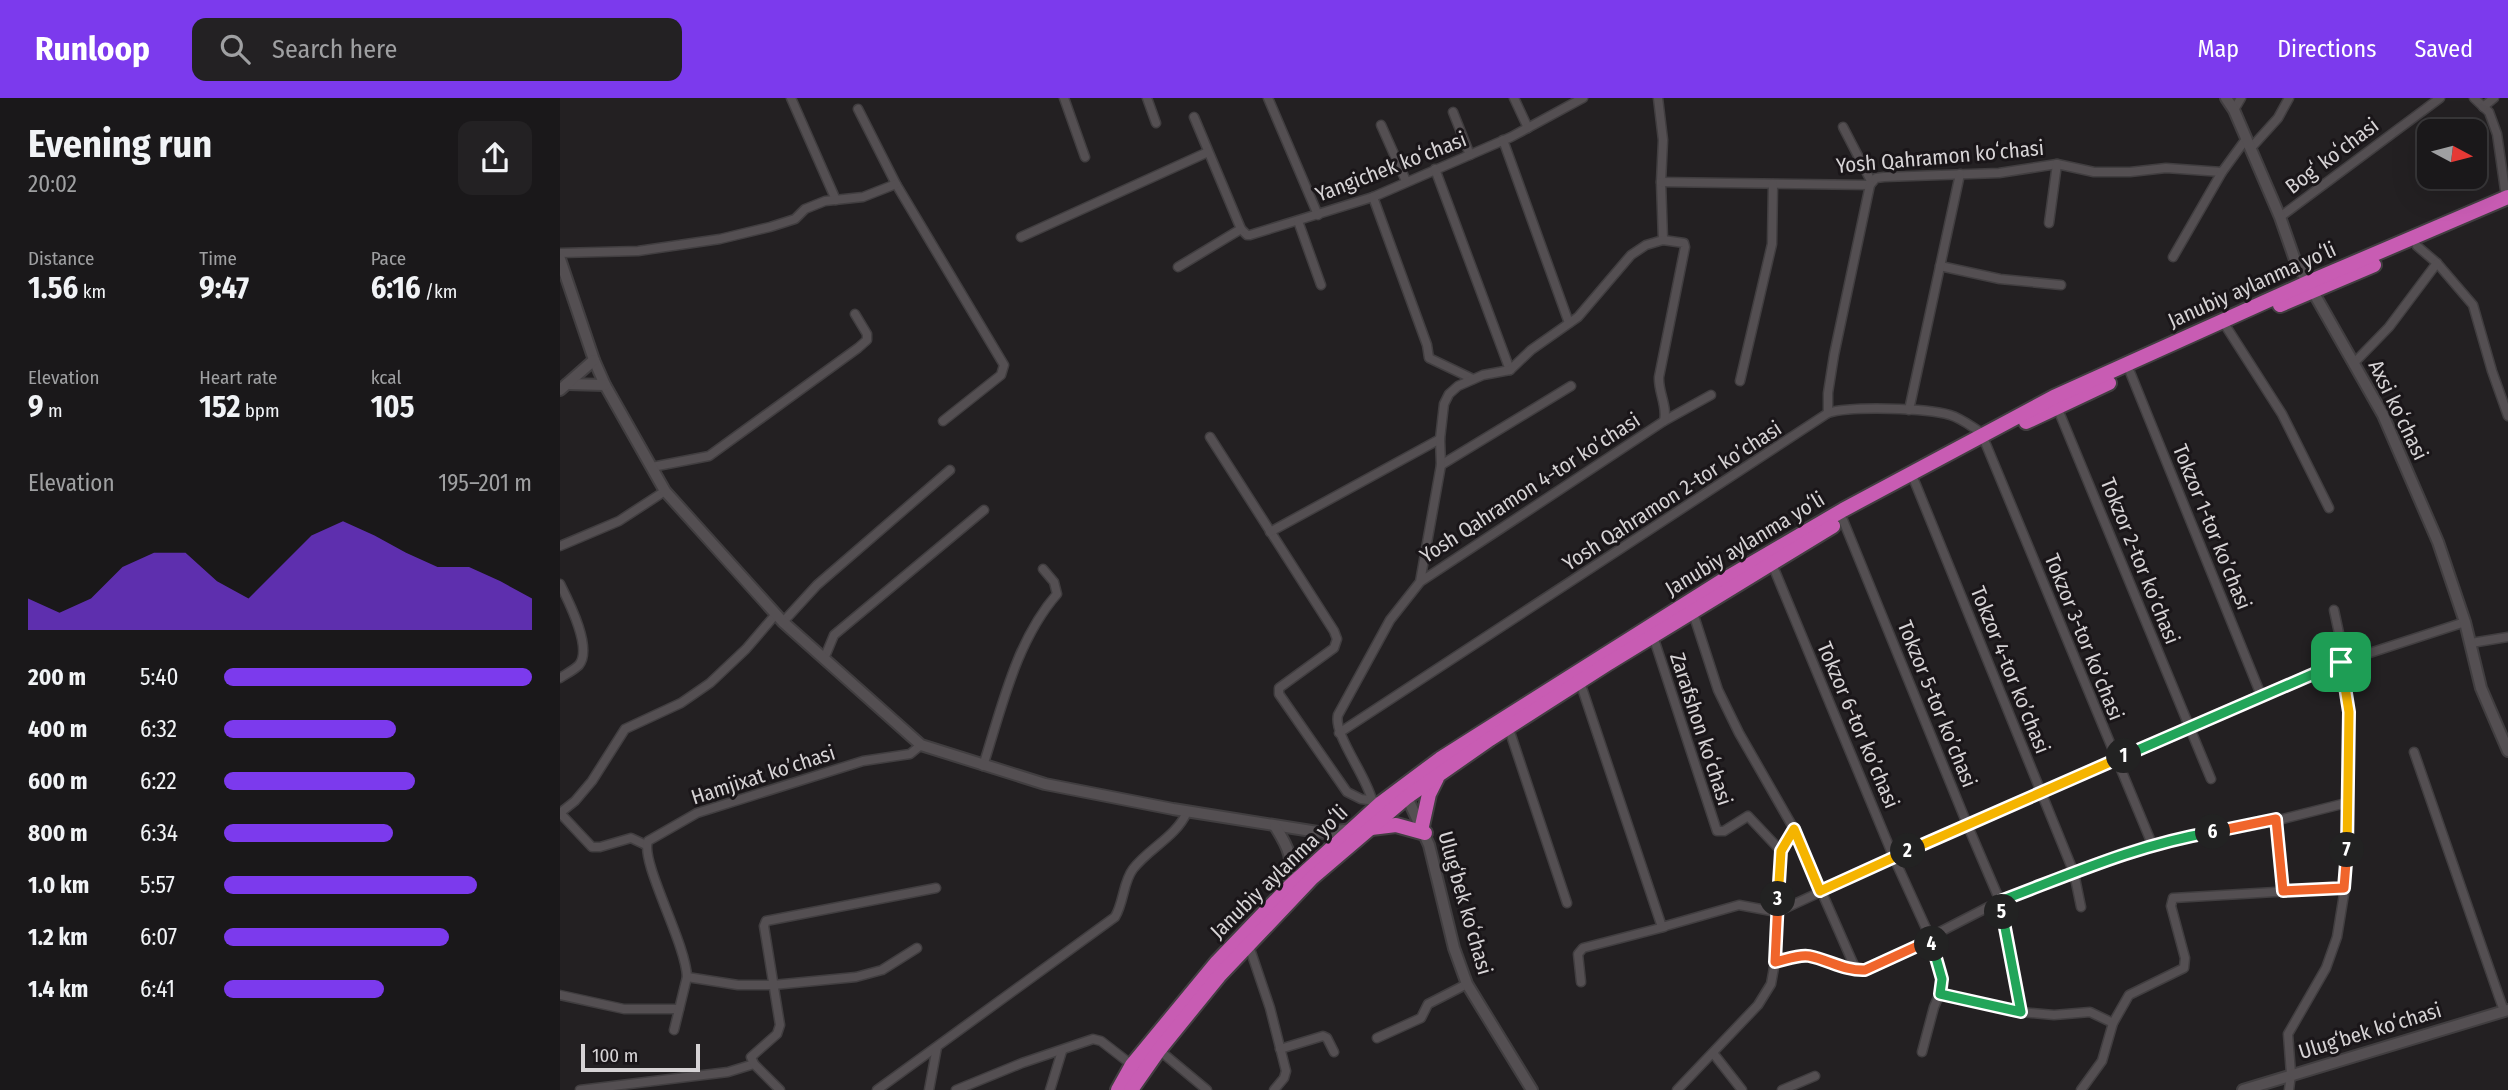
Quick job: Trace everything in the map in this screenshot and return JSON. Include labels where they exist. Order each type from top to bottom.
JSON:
[{"type":"highway","name":"Janubiy aylanma yoʻli","points":[[1118,1090],[1132,1065],[1217,962],[1289,887],[1352,829],[1377,801],[1440,759],[1725,579],[1843,510],[1985,438],[2057,407],[2311,287],[2417,246],[2507,200]]},
{"type":"highway","name":"Janubiy aylanma yoʻli","points":[[1131,1090],[1159,1050],[1219,976],[1312,878],[1407,797],[1580,682],[1843,520],[2054,397],[2507,200]]},
{"type":"highway","points":[[1370,828],[1396,825],[1423,830],[1429,794],[1439,774]]},
{"type":"street","points":[[791,98],[836,200]]},
{"type":"street","points":[[1064,98],[1086,157]]},
{"type":"street","points":[[1147,98],[1156,122]]},
{"type":"street","points":[[1268,98],[1318,215]]},
{"type":"street","points":[[1514,98],[1528,128]]},
{"type":"street","name":"Yangichek koʻchasi","points":[[1241,229],[1250,235],[1373,197],[1503,140],[1583,98]]},
{"type":"street","points":[[1377,801],[1336,723],[1390,620],[1420,582],[1441,465],[1440,439],[1446,399],[1458,386],[1510,370],[1591,303],[1631,255],[1646,245],[1663,240],[1663,141],[1657,98]]},
{"type":"street","name":"Axsi koʻchasi","points":[[2226,98],[2234,110],[2280,217],[2295,260],[2383,415],[2438,542],[2465,622],[2481,688],[2508,751]]},
{"type":"street","points":[[2234,110],[2241,98]]},
{"type":"street","points":[[2172,257],[2222,172],[2248,144],[2278,118],[2289,98]]},
{"type":"street","name":"Bogʻ koʻchasi","points":[[2280,217],[2440,98]]},
{"type":"street","points":[[2474,98],[2489,112],[2497,134],[2507,200]]},
{"type":"street","points":[[2483,107],[2494,98]]},
{"type":"street","points":[[858,109],[896,184],[1004,365],[1001,375],[943,421]]},
{"type":"street","points":[[1453,112],[1470,155]]},
{"type":"street","points":[[1178,267],[1241,229],[1194,117]]},
{"type":"street","points":[[1381,125],[1406,181]]},
{"type":"street","points":[[1843,127],[1871,183],[1834,355],[1828,413],[1856,409],[1909,410],[1949,415],[1985,438]]},
{"type":"street","points":[[1503,140],[1569,323]]},
{"type":"street","points":[[1021,237],[1208,152]]},
{"type":"street","points":[[2049,223],[2057,164]]},
{"type":"street","name":"Yosh Qahramon koʻchasi","points":[[1661,182],[1871,183],[1884,177],[1999,173],[2057,164],[2094,172],[2166,168],[2222,172]]},
{"type":"street","points":[[1435,169],[1510,370]]},
{"type":"street","points":[[1909,410],[1959,174]]},
{"type":"street","points":[[560,253],[638,251],[720,239],[794,219],[813,205],[863,197],[896,184]]},
{"type":"street","points":[[1740,381],[1772,244],[1773,184]]},
{"type":"street","points":[[1373,197],[1427,345],[1429,358],[1474,379]]},
{"type":"street","points":[[1298,221],[1321,285]]},
{"type":"street","name":"Yosh Qahramon 4-tor koʼchasi","points":[[1420,582],[1664,421],[1665,411],[1659,392],[1659,377],[1685,247],[1682,241],[1663,240]]},
{"type":"street","points":[[2417,246],[2437,263],[2473,305],[2504,392],[2508,416]]},
{"type":"street","points":[[560,259],[605,385],[665,491],[779,618],[921,745],[1045,784],[1187,812],[1324,833],[1352,829]]},
{"type":"street","points":[[2354,363],[2389,327],[2437,263]]},
{"type":"street","points":[[1940,266],[2000,279],[2061,285]]},
{"type":"street","points":[[652,467],[709,456],[858,348],[867,340],[867,334],[855,314]]},
{"type":"street","points":[[2227,328],[2283,414],[2329,508]]},
{"type":"street","points":[[564,387],[594,360]]},
{"type":"street","name":"Tokzor 1-tor koʼchasi","points":[[2130,372],[2261,695]]},
{"type":"street","points":[[564,387],[605,385]]},
{"type":"street","points":[[1441,465],[1571,386]]},
{"type":"street","points":[[1664,421],[1711,395]]},
{"type":"street","name":"Tokzor 2-tor koʼchasi","points":[[2057,407],[2211,779]]},
{"type":"street","name":"Yosh Qahramon 2-tor koʼchasi","points":[[1339,733],[1828,413]]},
{"type":"street","points":[[1210,437],[1329,621],[1337,639],[1334,648],[1279,688],[1279,694],[1347,792],[1361,799],[1377,801]]},
{"type":"street","name":"Tokzor 3-tor koʼchasi","points":[[1985,438],[2152,844]]},
{"type":"street","points":[[1270,532],[1440,439]]},
{"type":"street","points":[[674,1030],[687,977],[675,928],[646,855],[646,845],[631,838],[600,848],[592,846],[560,813],[575,801],[592,781],[625,729],[681,703],[710,682],[779,618],[950,470]]},
{"type":"street","name":"Tokzor 4-tor koʼchasi","points":[[1914,481],[2074,873],[2081,907]]},
{"type":"street","points":[[560,546],[619,521],[665,491]]},
{"type":"street","points":[[824,659],[834,635],[984,510]]},
{"type":"street","name":"Tokzor 5-tor koʼchasi","points":[[1843,520],[2000,901],[2021,1012]]},
{"type":"street","name":"Tokzor 6-tor koʼchasi","points":[[1772,564],[1894,858],[1930,937],[1942,979],[1940,994]]},
{"type":"street","points":[[983,765],[1010,683],[1035,621],[1057,594],[1054,582],[1043,569]]},
{"type":"street","points":[[560,584],[578,622],[583,652],[579,665],[560,678]]},
{"type":"street","points":[[2289,1090],[2291,1074],[2288,1034],[2326,968],[2337,937],[2344,888],[2349,712],[2334,610]]},
{"type":"street","points":[[1693,612],[1718,690],[1739,733],[1794,829],[1856,970]]},
{"type":"street","points":[[1581,982],[1578,954],[1583,948],[1739,905],[1777,912],[1966,824],[2190,729],[2261,695],[2343,661],[2465,622]]},
{"type":"street","name":"Zarafshon koʻchasi","points":[[1653,636],[1714,827],[1720,832],[1748,816],[1781,851]]},
{"type":"street","points":[[2471,643],[2508,638]]},
{"type":"street","points":[[1580,682],[1662,927]]},
{"type":"street","points":[[1508,729],[1567,903]]},
{"type":"street","name":"Hamjixat ko’chasi","points":[[646,845],[651,838],[697,813],[863,761],[909,754],[921,745]]},
{"type":"street","points":[[2414,751],[2506,1011]]},
{"type":"street","name":"Ulugʻbek koʻchasi","points":[[1407,797],[1423,830],[1454,948],[1467,984],[1532,1090]]},
{"type":"street","points":[[1775,962],[1807,955],[1856,970],[1871,967],[1924,943],[1930,937],[2000,901],[2152,844],[2346,803]]},
{"type":"street","points":[[877,1090],[1115,917],[1121,907],[1132,870],[1182,824],[1187,812]]},
{"type":"street","points":[[2276,819],[2283,891]]},
{"type":"street","points":[[1275,826],[1290,850],[1292,868],[1289,887]]},
{"type":"street","points":[[1677,1090],[1766,995],[1771,985],[1775,962],[1781,851],[1794,829]]},
{"type":"street","points":[[780,1090],[751,1059],[752,1054],[779,1030],[765,922],[936,888]]},
{"type":"street","points":[[2081,1090],[2102,1061],[2113,1023],[2129,995],[2184,968],[2185,958],[2171,906],[2173,898],[2344,888]]},
{"type":"street","points":[[1249,946],[1270,1008],[1286,1074],[1274,1090]]},
{"type":"street","points":[[687,977],[728,984],[773,985],[856,977],[882,970],[917,948]]},
{"type":"street","points":[[1377,1038],[1423,1016],[1428,1004],[1467,984]]},
{"type":"street","points":[[1922,1052],[1940,994],[2021,1012],[2054,1015],[2090,1012],[2113,1023]]},
{"type":"street","points":[[560,995],[624,1009],[679,1009]]},
{"type":"street","name":"Ulugʻbek koʻchasi","points":[[2242,1090],[2506,1011]]},
{"type":"street","points":[[1280,1049],[1323,1036],[1335,1052]]},
{"type":"street","points":[[956,1090],[1022,1063],[1097,1039],[1132,1065]]},
{"type":"street","points":[[929,1090],[937,1047]]},
{"type":"street","points":[[1159,1050],[1207,1090]]},
{"type":"street","points":[[1050,1090],[1062,1051]]},
{"type":"street","points":[[1713,1052],[1742,1090]]},
{"type":"street","points":[[580,1090],[728,1072],[754,1064]]},
{"type":"street","points":[[1782,1090],[1815,1076]]},
{"type":"route","points":[[2341,662],[2349,712],[2344,888],[2283,891],[2276,819],[2152,844],[2120,854],[2000,901],[2021,1012],[1940,994],[1942,979],[1930,937],[1924,943],[1865,970],[1834,965],[1807,955],[1775,962],[1780,855],[1794,829],[1820,891],[1966,824],[2341,662]]}]
